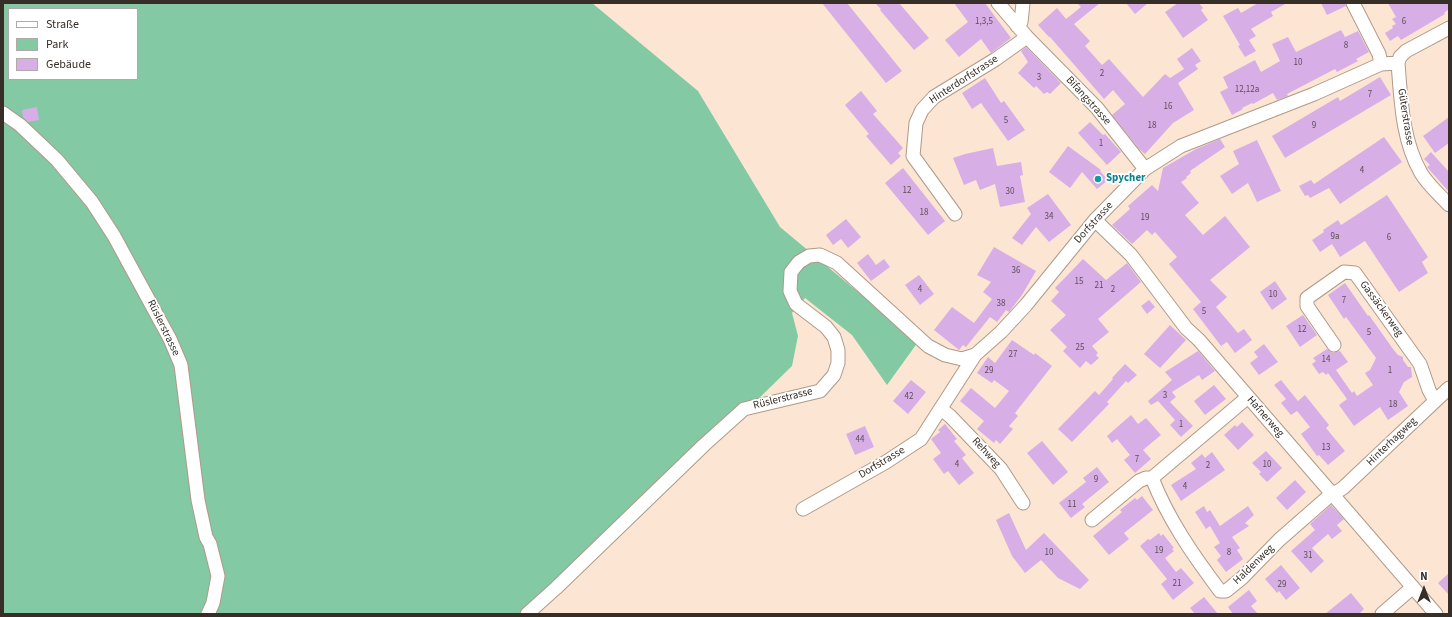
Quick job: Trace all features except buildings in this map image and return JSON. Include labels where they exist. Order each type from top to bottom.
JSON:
[{"type":"street","name":"Bifangstrasse","points":[[998,3],[1026,36],[1097,108],[1144,169]]},
{"type":"street","points":[[1018,26],[1021,22],[1023,3]]},
{"type":"street","points":[[1353,3],[1379,54],[1381,64]]},
{"type":"street","points":[[1398,63],[1400,57],[1406,51],[1449,28]]},
{"type":"street","name":"Hinterdorfstrasse","points":[[955,214],[913,156],[916,123],[922,110],[934,98],[996,59],[1026,36]]},
{"type":"street","name":"Dorfstrasse","points":[[803,508],[886,462],[921,439],[975,355],[1006,327],[1095,220],[1144,169],[1181,146],[1314,94],[1381,64],[1398,63]]},
{"type":"street","name":"Güterstrasse","points":[[1398,63],[1406,136],[1412,156],[1422,174],[1449,205]]},
{"type":"street","name":"Rüslerstrasse","points":[[3,113],[20,125],[57,160],[92,202],[114,236],[170,339],[181,365],[198,500],[206,537],[210,544],[218,576],[213,603],[208,614]]},
{"type":"street","name":"Hafnerweg","points":[[1095,220],[1131,255],[1186,328],[1199,340],[1436,614]]},
{"type":"street","name":"Rüslerstrasse","points":[[527,614],[556,588],[704,444],[744,409],[820,390],[834,375],[838,363],[838,350],[834,337],[826,327],[796,304],[790,291],[791,272],[799,262],[809,256],[820,255],[837,263],[928,346],[945,355],[962,359],[975,355]]},
{"type":"street","name":"Gassäckerweg","points":[[1334,345],[1307,306],[1307,298],[1344,272],[1355,273],[1420,364],[1429,390],[1435,401]]},
{"type":"street","name":"Hinterhagweg","points":[[1333,495],[1343,488],[1449,388]]},
{"type":"street","points":[[1092,520],[1139,481],[1146,478],[1152,478],[1248,397]]},
{"type":"street","name":"Rehweg","points":[[941,409],[950,416],[997,464],[1023,503]]},
{"type":"street","name":"Haldenweg","points":[[1152,478],[1161,500],[1173,522],[1195,557],[1220,591],[1226,591],[1242,578],[1279,540],[1327,498],[1333,495]]},
{"type":"street","points":[[1382,614],[1413,587]]},
{"type":"green space","points":[[3,3],[592,3],[698,91],[780,227],[918,342],[887,385],[852,335],[805,298],[792,313],[798,336],[792,366],[706,450],[528,614],[3,614]]},
{"type":"place","name":"Spycher","points":[[1098,179]]}]
